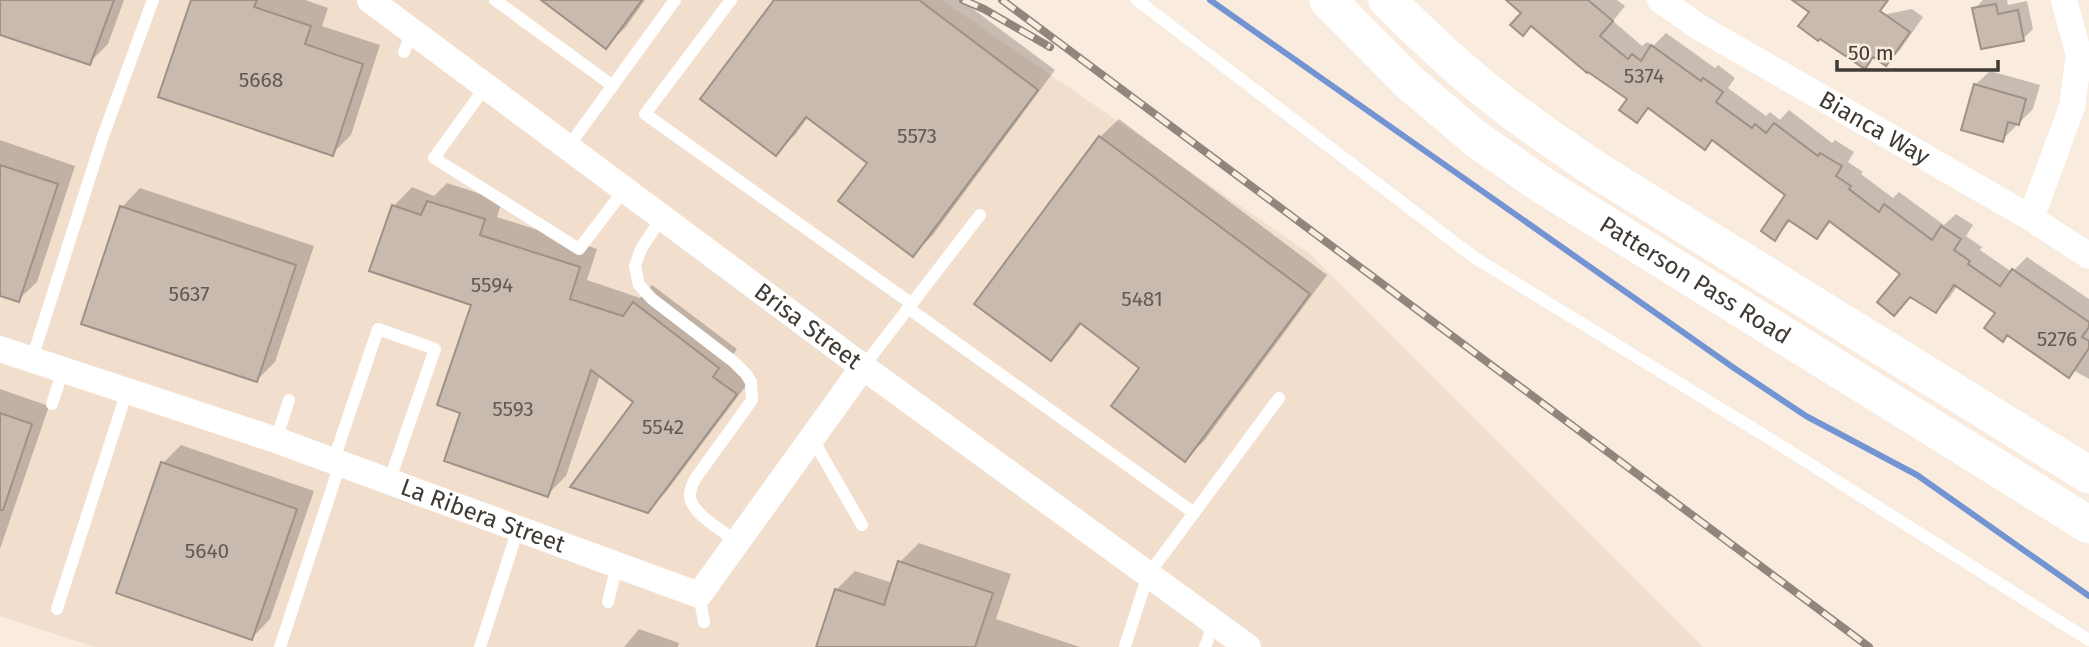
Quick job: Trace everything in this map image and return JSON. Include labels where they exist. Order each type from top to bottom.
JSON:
[{"type":"main road","name":"Patterson Pass Road","points":[[1328,0],[1409,82],[1475,138],[1539,183],[2089,525]]},
{"type":"main road","name":"Patterson Pass Road","points":[[1387,0],[1483,88],[1590,166],[2089,475]]},
{"type":"street","name":"Brisa Street","points":[[370,0],[408,42],[486,86],[863,367],[1248,647]]},
{"type":"street","name":"Bianca Way","points":[[1660,0],[1699,27],[2031,218],[2089,256]]},
{"type":"street","points":[[2031,218],[2072,107],[2079,55],[2064,0]]},
{"type":"street","name":"La Ribera Street","points":[[0,349],[275,440],[699,595]]},
{"type":"street","points":[[699,595],[863,367]]},
{"type":"lane","points":[[32,359],[103,136],[153,0]]},
{"type":"lane","points":[[495,0],[613,86]]},
{"type":"lane","points":[[568,147],[675,0]]},
{"type":"lane","points":[[731,0],[645,114],[1194,513]]},
{"type":"lane","points":[[1137,0],[1475,258],[1783,447],[2089,640]]},
{"type":"lane","points":[[486,86],[434,158],[579,249],[625,190]]},
{"type":"lane","points":[[863,367],[980,215]]},
{"type":"lane","points":[[662,217],[641,248],[635,266],[639,285],[652,299],[734,362],[747,374],[751,382],[752,401],[689,491],[691,501],[699,513],[737,542]]},
{"type":"lane","points":[[280,647],[378,329],[435,349],[389,482]]},
{"type":"lane","points":[[52,404],[63,370]]},
{"type":"lane","points":[[57,609],[127,391]]},
{"type":"lane","points":[[1125,646],[1148,575],[1279,398]]},
{"type":"lane","points":[[275,440],[289,400]]},
{"type":"lane","points":[[812,438],[862,525]]},
{"type":"lane","points":[[480,647],[519,529]]},
{"type":"lane","points":[[608,602],[617,565]]},
{"type":"lane","points":[[699,595],[705,622]]},
{"type":"lane","points":[[1205,647],[1214,622]]},
{"type":"shaded area","points":[[0,0],[942,0],[1310,254],[1703,647],[95,647],[0,616]]},
{"type":"building","points":[[0,0],[114,0],[90,65],[0,35]]},
{"type":"building","points":[[191,0],[257,0],[254,7],[311,26],[305,44],[363,64],[333,156],[158,97]]},
{"type":"building","points":[[541,0],[642,0],[606,49]]},
{"type":"building","points":[[774,0],[919,0],[1038,90],[913,257],[838,201],[867,163],[806,117],[776,156],[700,99]]},
{"type":"building","points":[[1506,0],[1588,0],[1613,21],[1600,36],[1628,59],[1632,54],[1641,61],[1651,45],[1701,81],[1703,78],[1723,92],[1716,102],[1752,128],[1755,124],[1766,133],[1774,123],[1818,156],[1820,153],[1842,166],[1836,176],[1879,212],[1884,204],[1932,240],[1941,226],[1961,239],[1954,250],[1970,261],[1968,264],[2000,286],[2012,269],[2089,322],[2089,327],[2082,337],[2089,341],[2089,348],[2069,378],[2007,335],[2003,342],[1984,328],[1995,313],[1954,285],[1936,313],[1910,297],[1894,316],[1877,302],[1900,274],[1829,221],[1817,239],[1788,220],[1775,241],[1761,231],[1785,195],[1712,140],[1705,150],[1648,108],[1637,123],[1619,110],[1627,99],[1587,73],[1531,26],[1523,36],[1510,25],[1521,13]]},
{"type":"building","points":[[1792,0],[1888,0],[1880,11],[1910,32],[1886,66],[1873,57],[1865,69],[1798,26],[1809,12]]},
{"type":"building","points":[[1996,4],[1998,14],[2018,10],[2024,41],[1981,49],[1972,8]]},
{"type":"building","points":[[1974,84],[2026,99],[2019,125],[2008,122],[2003,142],[1961,130]]},
{"type":"building","points":[[1099,136],[1310,294],[1185,462],[1111,406],[1139,368],[1080,323],[1051,361],[974,304]]},
{"type":"building","points":[[0,165],[58,184],[19,302],[0,296]]},
{"type":"building","points":[[427,201],[485,219],[480,235],[580,267],[570,299],[623,316],[633,302],[719,368],[713,377],[737,394],[648,513],[570,487],[633,402],[591,370],[548,497],[444,461],[460,413],[437,405],[471,305],[369,271],[392,205],[421,215]]},
{"type":"building","points":[[120,206],[296,265],[257,382],[81,324]]},
{"type":"building","points":[[0,413],[32,424],[3,510],[0,510]]},
{"type":"building","points":[[161,462],[297,509],[252,640],[116,593]]},
{"type":"building","points":[[898,561],[993,593],[975,647],[816,647],[835,589],[884,605]]},
{"type":"waterway","points":[[1210,0],[1734,368],[1806,416],[1917,475],[2089,596]]},
{"type":"railway","points":[[963,0],[1050,47]]},
{"type":"railway","points":[[1002,0],[1869,647]]}]
